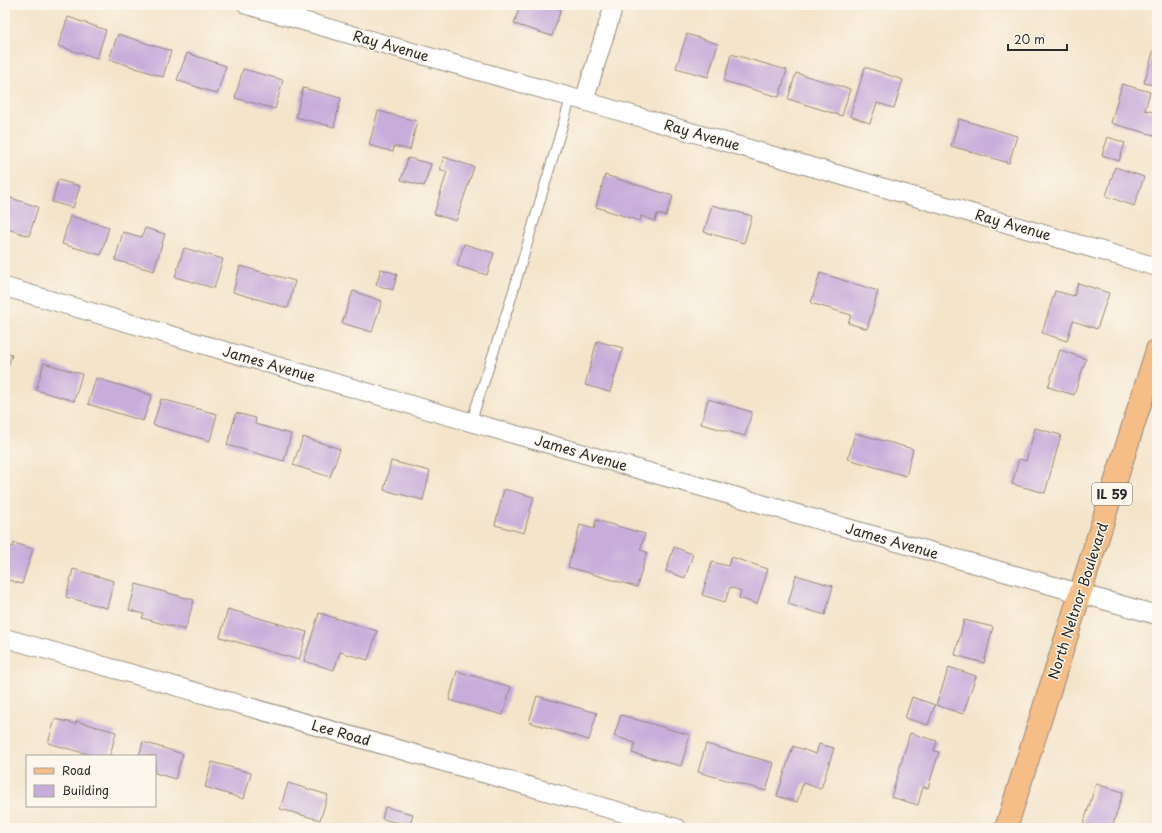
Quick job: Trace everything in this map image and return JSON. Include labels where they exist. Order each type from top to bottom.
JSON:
[{"type":"main road","name":"North Neltnor Boulevard","points":[[1006,828],[1157,350]]},
{"type":"street","name":"Ray Avenue","points":[[247,5],[578,99],[1157,267]]},
{"type":"street","points":[[578,99],[614,5]]},
{"type":"street","name":"James Avenue","points":[[5,287],[471,422],[1157,615]]},
{"type":"street","name":"Lee Road","points":[[5,638],[677,828]]},
{"type":"lane","points":[[471,422],[578,99]]},
{"type":"building","points":[[520,5],[547,5],[561,9],[552,36],[514,24]]},
{"type":"building","points":[[721,5],[732,5],[731,9]]},
{"type":"building","points":[[68,17],[106,30],[97,58],[58,46]]},
{"type":"building","points":[[118,34],[171,51],[163,77],[109,59]]},
{"type":"building","points":[[687,34],[718,44],[708,77],[676,68]]},
{"type":"building","points":[[1157,39],[1157,86],[1144,83]]},
{"type":"building","points":[[187,53],[226,66],[217,94],[177,80]]},
{"type":"building","points":[[731,54],[787,70],[779,97],[724,81]]},
{"type":"building","points":[[865,67],[903,80],[894,108],[877,103],[870,123],[850,116]]},
{"type":"building","points":[[243,69],[283,80],[275,109],[235,98]]},
{"type":"building","points":[[796,73],[850,89],[842,116],[788,99]]},
{"type":"building","points":[[1122,84],[1150,92],[1145,110],[1157,113],[1157,136],[1111,123]]},
{"type":"building","points":[[303,88],[341,98],[334,127],[296,117]]},
{"type":"building","points":[[378,111],[417,121],[410,150],[394,146],[393,152],[369,145]]},
{"type":"building","points":[[959,119],[1017,136],[1009,163],[951,146]]},
{"type":"building","points":[[1108,137],[1125,143],[1119,161],[1102,155]]},
{"type":"building","points":[[444,157],[474,167],[456,221],[434,214],[447,172],[440,169]]},
{"type":"building","points":[[408,158],[431,164],[424,186],[401,180]]},
{"type":"building","points":[[1115,167],[1144,177],[1134,206],[1106,196]]},
{"type":"building","points":[[605,175],[673,196],[666,216],[657,214],[655,221],[641,216],[640,221],[596,207]]},
{"type":"building","points":[[58,180],[80,186],[73,208],[52,202]]},
{"type":"building","points":[[5,196],[38,207],[29,236],[5,228]]},
{"type":"building","points":[[712,205],[752,216],[744,243],[704,232]]},
{"type":"building","points":[[70,216],[109,227],[101,255],[62,244]]},
{"type":"building","points":[[145,228],[165,234],[154,271],[115,260],[123,232],[142,237]]},
{"type":"building","points":[[464,244],[494,253],[487,275],[457,266]]},
{"type":"building","points":[[184,248],[223,259],[214,288],[175,277]]},
{"type":"building","points":[[240,266],[295,281],[288,308],[233,292]]},
{"type":"building","points":[[381,269],[397,274],[393,290],[376,285]]},
{"type":"building","points":[[820,273],[878,291],[867,329],[848,323],[851,315],[811,303]]},
{"type":"building","points":[[1078,283],[1109,293],[1097,329],[1073,321],[1067,341],[1042,333],[1055,291],[1074,296]]},
{"type":"building","points":[[353,291],[382,301],[372,332],[342,323]]},
{"type":"building","points":[[597,341],[623,348],[610,392],[585,385]]},
{"type":"building","points":[[1060,350],[1086,359],[1074,395],[1048,387]]},
{"type":"building","points":[[5,353],[12,355],[5,374]]},
{"type":"building","points":[[44,363],[82,374],[74,401],[36,390]]},
{"type":"building","points":[[96,378],[152,395],[143,421],[88,404]]},
{"type":"building","points":[[161,399],[217,414],[210,441],[153,425]]},
{"type":"building","points":[[708,399],[752,412],[745,436],[701,424]]},
{"type":"building","points":[[236,413],[256,418],[255,424],[291,434],[284,461],[227,445]]},
{"type":"building","points":[[1035,428],[1061,435],[1045,493],[1012,484],[1019,459],[1026,461]]},
{"type":"building","points":[[855,433],[913,449],[906,476],[848,459]]},
{"type":"building","points":[[303,437],[340,449],[330,477],[293,465]]},
{"type":"building","points":[[391,461],[430,471],[423,500],[384,490]]},
{"type":"building","points":[[504,489],[534,497],[524,533],[495,525]]},
{"type":"building","points":[[596,520],[645,534],[640,550],[647,552],[637,587],[568,567],[580,525],[594,529]]},
{"type":"building","points":[[14,543],[33,549],[22,584],[5,579],[5,545],[13,547]]},
{"type":"building","points":[[674,547],[693,554],[685,578],[666,571]]},
{"type":"building","points":[[731,557],[768,569],[757,604],[739,598],[741,591],[730,587],[725,602],[702,595],[712,562],[728,566]]},
{"type":"building","points":[[73,569],[114,581],[107,608],[66,597]]},
{"type":"building","points":[[796,575],[833,586],[825,615],[788,604]]},
{"type":"building","points":[[136,584],[194,600],[185,630],[142,618],[144,614],[129,610]]},
{"type":"building","points":[[228,609],[307,632],[299,660],[220,637]]},
{"type":"building","points":[[319,613],[377,631],[368,660],[340,652],[334,670],[304,661]]},
{"type":"building","points":[[964,620],[993,627],[984,663],[955,655]]},
{"type":"building","points":[[949,667],[976,676],[963,714],[936,705]]},
{"type":"building","points":[[457,671],[511,687],[503,715],[449,700]]},
{"type":"building","points":[[537,696],[597,713],[589,740],[529,722]]},
{"type":"building","points":[[912,697],[935,705],[928,725],[905,718]]},
{"type":"building","points":[[621,715],[690,735],[681,766],[632,753],[635,743],[614,736]]},
{"type":"building","points":[[55,719],[76,724],[76,721],[116,732],[110,755],[90,755],[48,743]]},
{"type":"building","points":[[910,733],[937,741],[934,751],[939,752],[928,788],[923,787],[918,805],[891,797]]},
{"type":"building","points":[[143,742],[183,754],[175,779],[156,773],[156,755],[139,755]]},
{"type":"building","points":[[706,744],[774,763],[766,791],[698,772]]},
{"type":"building","points":[[819,744],[834,748],[821,789],[803,783],[797,802],[777,796],[793,746],[816,754]]},
{"type":"building","points":[[212,762],[251,773],[244,799],[205,787]]},
{"type":"building","points":[[288,783],[328,795],[320,820],[280,809]]},
{"type":"building","points":[[1096,784],[1123,792],[1112,828],[1082,828]]},
{"type":"building","points":[[385,807],[413,814],[410,824],[423,828],[408,828],[409,825],[382,819]]}]
